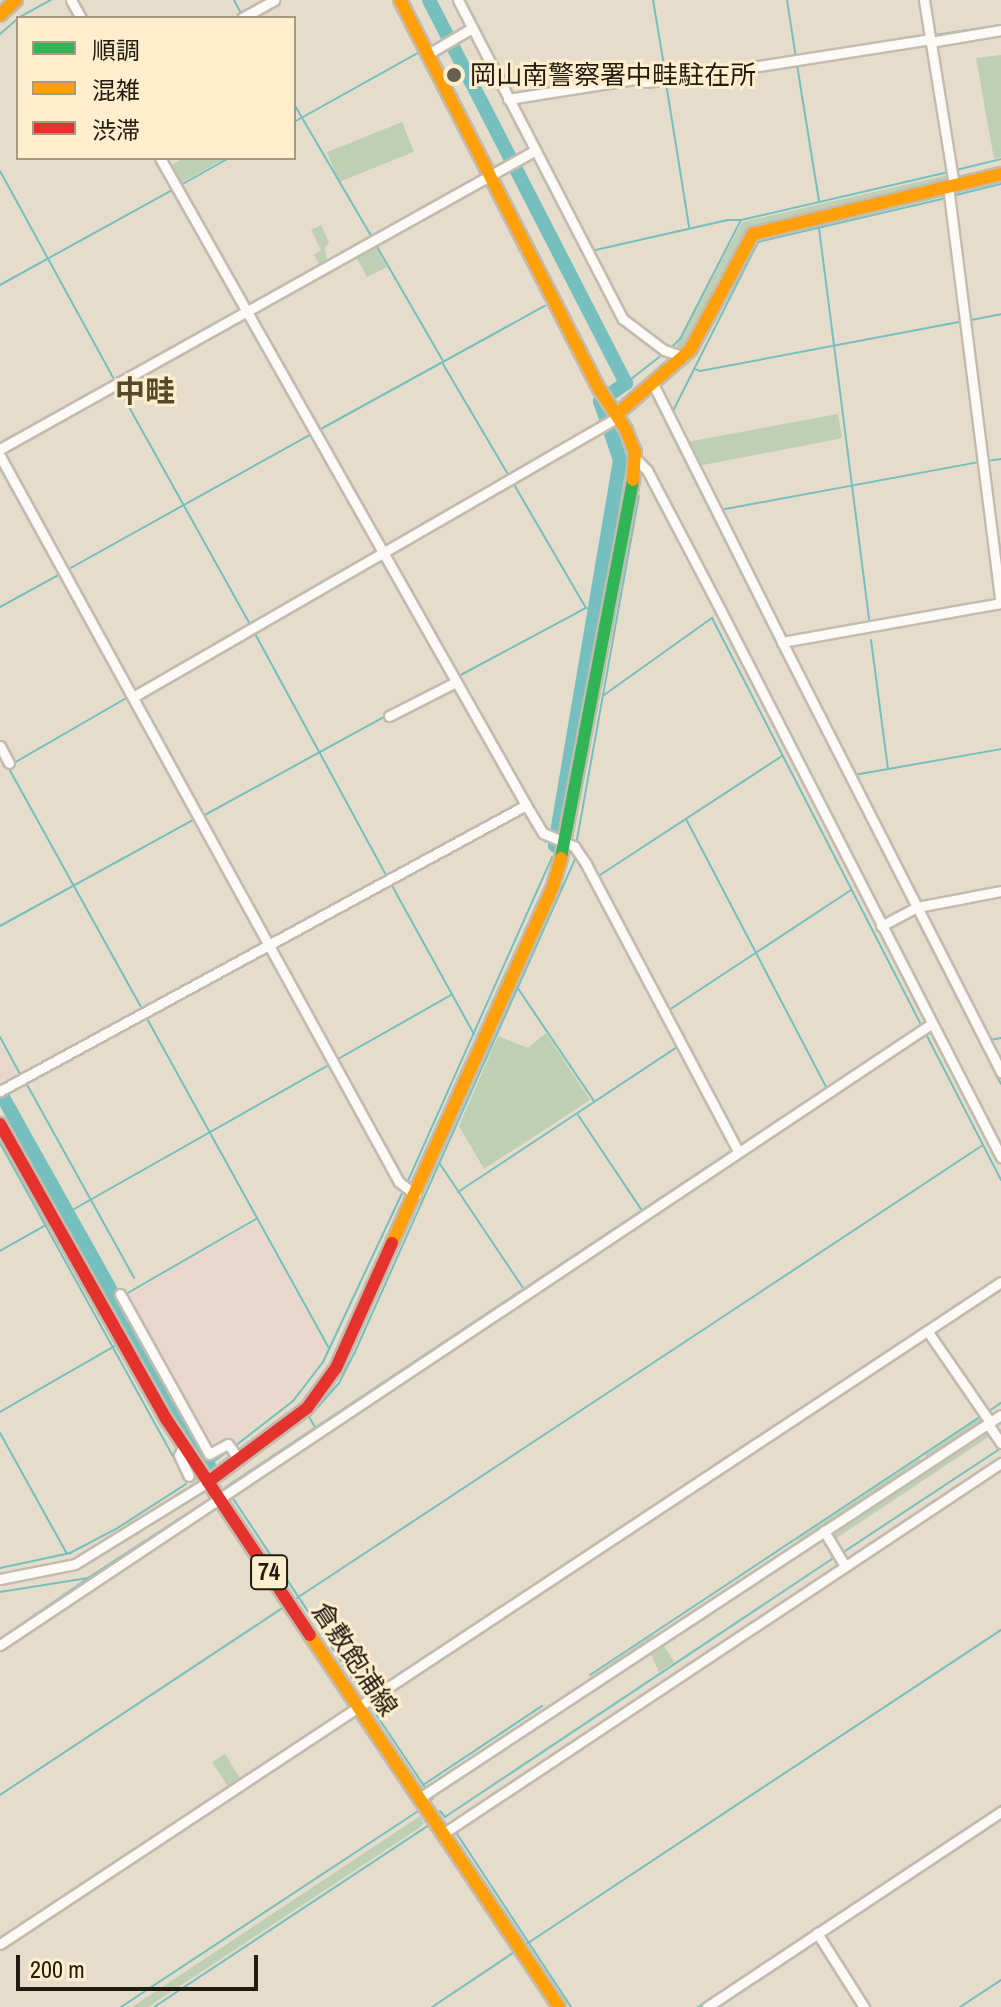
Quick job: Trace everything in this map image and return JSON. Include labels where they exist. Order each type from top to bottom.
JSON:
[{"type":"street","points":[[0,15],[16,0]]},
{"type":"street","points":[[246,16],[274,0]]},
{"type":"street","points":[[400,0],[606,398],[614,419],[636,459],[647,470],[881,926],[926,1027],[1001,1157]]},
{"type":"street","points":[[458,0],[623,319],[667,351],[684,357]]},
{"type":"street","points":[[784,645],[1001,603],[951,185],[924,0]]},
{"type":"street","points":[[428,54],[472,28]]},
{"type":"street","points":[[511,98],[634,79],[644,82],[669,80],[1001,30]]},
{"type":"street","points":[[0,449],[534,151]]},
{"type":"street","points":[[161,160],[454,683],[543,833],[565,843],[664,1014],[737,1149]]},
{"type":"street","points":[[133,697],[614,419],[684,357],[695,343],[753,234],[1001,174]]},
{"type":"street","points":[[653,384],[1001,1072]]},
{"type":"street","points":[[0,456],[268,943],[409,1190]]},
{"type":"street","points":[[0,1579],[81,1561],[214,1478],[234,1452],[307,1408],[329,1380],[355,1331],[409,1190],[553,886],[565,843],[636,459]]},
{"type":"street","points":[[389,716],[454,683]]},
{"type":"street","points":[[0,746],[9,763]]},
{"type":"street","points":[[1,1090],[526,805]]},
{"type":"street","points":[[881,926],[916,909],[1001,891]]},
{"type":"street","points":[[0,1645],[737,1149],[926,1027]]},
{"type":"street","name":"倉敷飽浦線","points":[[0,1124],[141,1380],[184,1446],[214,1478],[365,1702],[421,1797],[559,2007]]},
{"type":"street","points":[[0,1944],[929,1333],[1001,1282]]},
{"type":"street","points":[[121,1296],[209,1454],[234,1452]]},
{"type":"street","points":[[929,1333],[1001,1443]]},
{"type":"street","points":[[421,1797],[1001,1415]]},
{"type":"street","points":[[184,1446],[179,1455],[189,1476]]},
{"type":"street","points":[[444,1833],[841,1558],[1001,1463]]},
{"type":"street","points":[[824,1531],[841,1558]]},
{"type":"street","points":[[707,2007],[1001,1812]]},
{"type":"street","points":[[817,1933],[864,2007]]},
{"type":"shaded area","points":[[0,1042],[17,1073],[0,1083]]},
{"type":"shaded area","points":[[256,1222],[327,1348],[291,1395],[255,1424],[212,1451],[125,1297]]},
{"type":"green space","points":[[1001,55],[1001,157],[994,159],[976,58]]},
{"type":"green space","points":[[402,122],[414,152],[339,182],[327,152]]},
{"type":"green space","points":[[180,160],[222,160],[178,185],[168,167]]},
{"type":"green space","points":[[948,175],[949,181],[755,228],[682,353],[674,351],[742,222]]},
{"type":"green space","points":[[321,225],[329,242],[325,248],[327,260],[319,264],[314,255],[321,250],[311,230]]},
{"type":"green space","points":[[374,244],[387,267],[367,277],[356,257]]},
{"type":"green space","points":[[838,414],[842,437],[838,439],[698,466],[687,442]]},
{"type":"green space","points":[[613,424],[617,424],[629,454],[628,485],[597,655],[589,660],[623,467],[622,447]]},
{"type":"green space","points":[[515,949],[519,952],[417,1182],[409,1186]]},
{"type":"green space","points":[[546,1033],[590,1100],[484,1169],[459,1126],[498,1036],[528,1048]]},
{"type":"green space","points":[[982,1417],[983,1422],[928,1458],[925,1455]]},
{"type":"green space","points":[[988,1429],[993,1434],[832,1541],[829,1533]]},
{"type":"green space","points":[[920,1458],[922,1462],[802,1541],[797,1540]]},
{"type":"green space","points":[[654,1634],[656,1637],[593,1680],[591,1676]]},
{"type":"green space","points":[[662,1643],[674,1662],[659,1672],[650,1652]]},
{"type":"green space","points":[[225,1754],[242,1781],[229,1789],[212,1762]]},
{"type":"green space","points":[[420,1816],[424,1823],[419,1828],[148,2007],[132,2007]]},
{"type":"sand","points":[[812,222],[813,226],[758,240],[691,369],[679,368],[756,238]]},
{"type":"waterway","points":[[22,16],[51,0]]},
{"type":"waterway","points":[[234,0],[241,13]]},
{"type":"waterway","points":[[429,0],[626,383],[600,401],[620,460],[555,846]]},
{"type":"waterway","points":[[653,0],[666,78]]},
{"type":"waterway","points":[[787,0],[796,58]]},
{"type":"waterway","points":[[0,34],[16,20]]},
{"type":"waterway","points":[[935,35],[1001,25]]},
{"type":"waterway","points":[[296,121],[420,52]]},
{"type":"waterway","points":[[797,65],[819,201]]},
{"type":"waterway","points":[[666,83],[689,227]]},
{"type":"waterway","points":[[563,95],[631,84]]},
{"type":"waterway","points":[[296,107],[371,236]]},
{"type":"waterway","points":[[956,170],[1001,159]]},
{"type":"waterway","points":[[181,185],[225,160]]},
{"type":"waterway","points":[[0,171],[114,379]]},
{"type":"waterway","points":[[671,348],[680,339],[741,220],[949,172]]},
{"type":"waterway","points":[[952,196],[1001,184]]},
{"type":"waterway","points":[[0,285],[172,190]]},
{"type":"waterway","points":[[671,415],[758,242],[945,198]]},
{"type":"waterway","points":[[591,251],[727,220],[740,220]]},
{"type":"waterway","points":[[819,228],[869,621]]},
{"type":"waterway","points":[[376,245],[443,361]]},
{"type":"waterway","points":[[319,430],[545,306]]},
{"type":"waterway","points":[[971,320],[1001,314]]},
{"type":"waterway","points":[[695,369],[700,371],[960,322]]},
{"type":"waterway","points":[[626,383],[663,354]]},
{"type":"waterway","points":[[443,364],[509,476]]},
{"type":"waterway","points":[[119,389],[250,624]]},
{"type":"waterway","points":[[668,420],[666,423],[910,906]]},
{"type":"waterway","points":[[304,422],[313,437]]},
{"type":"waterway","points":[[67,570],[310,435]]},
{"type":"waterway","points":[[986,461],[1001,459]]},
{"type":"waterway","points":[[720,510],[980,462]]},
{"type":"waterway","points":[[512,481],[586,608]]},
{"type":"waterway","points":[[576,845],[639,496]]},
{"type":"waterway","points":[[0,607],[62,573]]},
{"type":"waterway","points":[[457,677],[586,608],[594,610]]},
{"type":"waterway","points":[[604,695],[712,618],[921,1025]]},
{"type":"waterway","points":[[253,630],[386,875]]},
{"type":"waterway","points":[[871,640],[888,769]]},
{"type":"waterway","points":[[12,764],[128,697]]},
{"type":"waterway","points":[[203,816],[384,717]]},
{"type":"waterway","points":[[854,775],[1001,749]]},
{"type":"waterway","points":[[597,877],[782,756]]},
{"type":"waterway","points":[[8,767],[141,1007]]},
{"type":"waterway","points":[[0,926],[195,819]]},
{"type":"waterway","points":[[686,819],[826,1087]]},
{"type":"waterway","points":[[535,828],[545,842]]},
{"type":"waterway","points":[[570,851],[586,874],[653,1001]]},
{"type":"waterway","points":[[407,1183],[552,857]]},
{"type":"waterway","points":[[315,1427],[309,1417],[339,1383],[354,1354],[576,857]]},
{"type":"waterway","points":[[390,882],[474,1034]]},
{"type":"waterway","points":[[669,1010],[851,890]]},
{"type":"waterway","points":[[913,912],[1001,1084]]},
{"type":"waterway","points":[[517,987],[594,1101]]},
{"type":"waterway","points":[[338,1059],[451,995]]},
{"type":"waterway","points":[[145,1015],[329,1349]]},
{"type":"waterway","points":[[739,1146],[921,1025]]},
{"type":"waterway","points":[[926,1034],[1001,1180]]},
{"type":"waterway","points":[[0,1037],[20,1074]]},
{"type":"waterway","points":[[990,1040],[1001,1038]]},
{"type":"waterway","points":[[458,1192],[677,1047]]},
{"type":"waterway","points":[[67,1213],[330,1064]]},
{"type":"waterway","points":[[25,1081],[134,1278]]},
{"type":"waterway","points":[[0,1092],[210,1467]]},
{"type":"waterway","points":[[578,1115],[641,1209]]},
{"type":"waterway","points":[[0,1143],[187,1482]]},
{"type":"waterway","points":[[297,1598],[983,1145]]},
{"type":"waterway","points":[[226,1487],[734,1149]]},
{"type":"waterway","points":[[440,1164],[523,1288]]},
{"type":"waterway","points":[[235,1446],[293,1401],[323,1362],[404,1189]]},
{"type":"waterway","points":[[126,1294],[256,1219]]},
{"type":"waterway","points":[[0,1251],[44,1226]]},
{"type":"waterway","points":[[0,1412],[115,1346]]},
{"type":"waterway","points":[[989,1411],[1001,1403]]},
{"type":"waterway","points":[[590,1675],[981,1416]]},
{"type":"waterway","points":[[0,1433],[67,1554]]},
{"type":"waterway","points":[[842,1553],[1001,1448]]},
{"type":"waterway","points":[[213,1462],[227,1452]]},
{"type":"waterway","points":[[0,1568],[70,1553],[116,1529],[186,1484]]},
{"type":"waterway","points":[[230,1494],[366,1699]]},
{"type":"waterway","points":[[0,1592],[88,1578],[208,1500]]},
{"type":"waterway","points":[[440,1811],[445,1817],[836,1556]]},
{"type":"waterway","points":[[0,1639],[87,1579]]},
{"type":"waterway","points":[[0,1795],[282,1608]]},
{"type":"waterway","points":[[525,1945],[1001,1630]]},
{"type":"waterway","points":[[369,1704],[424,1786]]},
{"type":"waterway","points":[[423,1785],[542,1706]]},
{"type":"waterway","points":[[430,1802],[433,1798]]},
{"type":"waterway","points":[[698,2007],[1001,1806]]},
{"type":"waterway","points":[[121,2007],[418,1811]]},
{"type":"waterway","points":[[154,2007],[430,1824]]},
{"type":"waterway","points":[[455,1831],[571,2007]]},
{"type":"waterway","points":[[432,2007],[513,1953]]},
{"type":"waterway","points":[[960,2007],[1001,1980]]},
{"type":"traffic: fast","points":[[561,858],[633,480]]},
{"type":"traffic: slow","points":[[0,15],[16,0]]},
{"type":"traffic: slow","points":[[400,0],[600,390],[626,430],[635,452],[633,480]]},
{"type":"traffic: slow","points":[[617,414],[690,350],[753,234],[1001,174]]},
{"type":"traffic: slow","points":[[392,1243],[553,886],[561,858]]},
{"type":"traffic: slow","points":[[310,1635],[559,2007]]},
{"type":"traffic: jam","points":[[0,1124],[167,1420],[310,1635]]},
{"type":"traffic: jam","points":[[208,1482],[307,1408],[336,1368],[392,1243]]},
{"type":"place","name":"岡山南警察署中畦駐在所","points":[[454,75]]},
{"type":"district","name":"中畦","points":[[145,391]]}]
